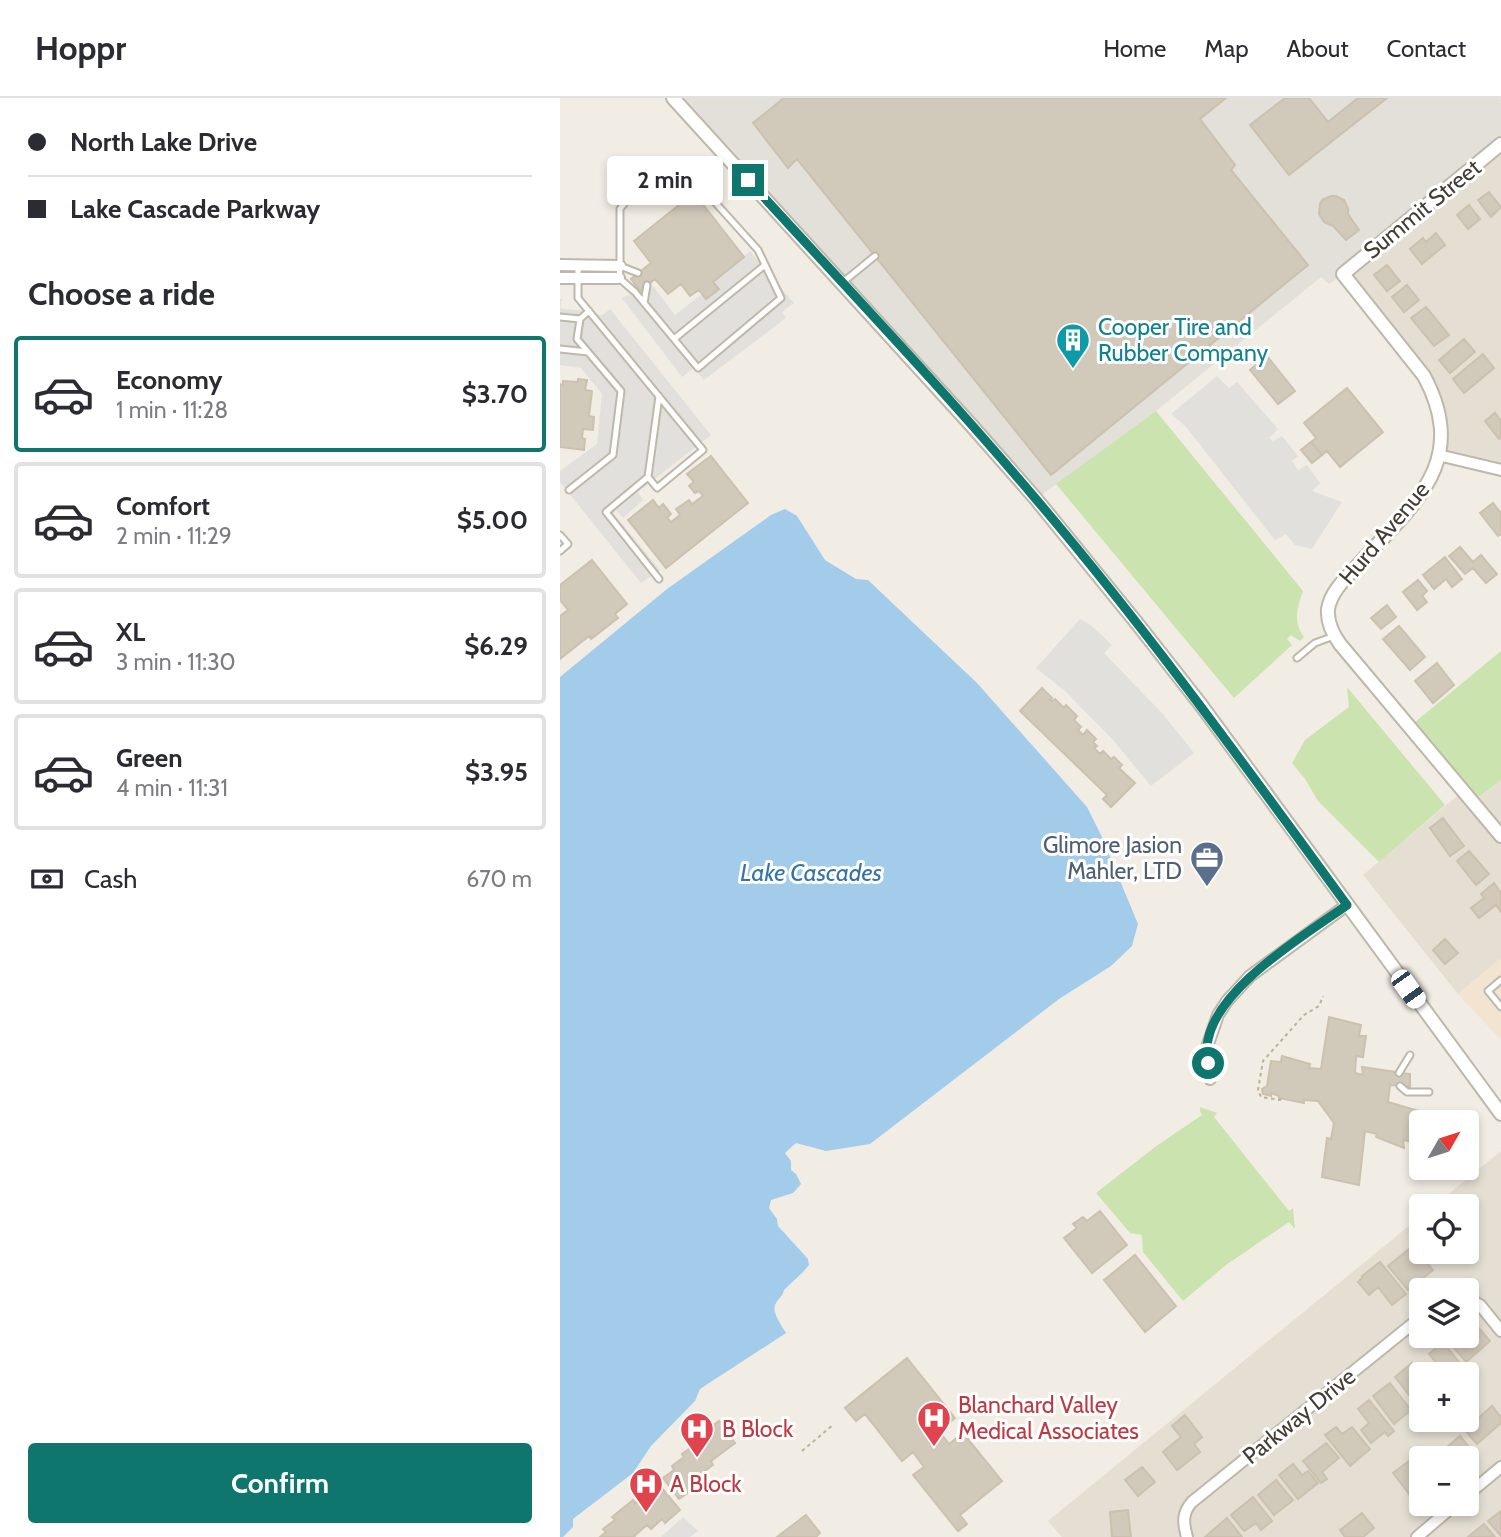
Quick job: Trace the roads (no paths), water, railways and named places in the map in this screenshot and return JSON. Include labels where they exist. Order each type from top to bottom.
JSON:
[{"type":"street","points":[[673,98],[1036,499],[1201,705],[1501,1114]]},
{"type":"street","name":"Summit Street","points":[[1343,274],[1501,144]]},
{"type":"street","points":[[560,265],[620,272]]},
{"type":"street","points":[[560,278],[620,272]]},
{"type":"street","name":"Hurd Avenue","points":[[1334,636],[1328,612],[1331,601],[1340,585],[1422,494],[1438,455],[1441,431],[1433,391],[1414,362],[1343,274]]},
{"type":"street","points":[[1438,455],[1501,470]]},
{"type":"street","points":[[1334,636],[1501,836]]},
{"type":"street","points":[[1210,1079],[1207,1047],[1218,1015],[1227,1000],[1250,976],[1347,905]]},
{"type":"street","points":[[1479,1304],[1501,1331]]},
{"type":"street","name":"Parkway Drive","points":[[1187,1537],[1184,1519],[1186,1508],[1192,1502],[1409,1327]]},
{"type":"street","points":[[1479,1485],[1501,1467]]},
{"type":"street","points":[[1417,1537],[1442,1516]]},
{"type":"lane","points":[[668,166],[685,169],[758,250],[781,298],[698,368],[620,272],[620,209],[630,196],[668,166]]},
{"type":"lane","points":[[842,283],[875,256]]},
{"type":"lane","points":[[674,340],[765,265]]},
{"type":"lane","points":[[578,266],[578,298],[703,450],[657,488],[648,477]]},
{"type":"lane","points":[[620,272],[638,273]]},
{"type":"lane","points":[[644,303],[647,285]]},
{"type":"lane","points":[[560,317],[579,319],[589,311]]},
{"type":"lane","points":[[569,491],[613,455],[621,391],[577,339],[579,319]]},
{"type":"lane","points":[[560,349],[589,352]]},
{"type":"lane","points":[[659,396],[648,477],[606,513],[659,579]]},
{"type":"lane","points":[[560,535],[568,544],[560,551]]},
{"type":"lane","points":[[1297,658],[1315,643],[1334,636]]},
{"type":"lane","points":[[1501,980],[1488,991],[1501,1007]]},
{"type":"lane","points":[[1399,1073],[1410,1055]]},
{"type":"lane","points":[[1400,1086],[1407,1092],[1429,1092]]},
{"type":"water","name":"Lake Cascades","points":[[785,509],[797,516],[825,560],[856,579],[868,580],[977,683],[1087,807],[1138,924],[1132,946],[1111,966],[1059,999],[870,1144],[826,1151],[796,1143],[785,1153],[791,1161],[791,1170],[801,1184],[793,1193],[771,1200],[769,1208],[777,1219],[778,1226],[808,1259],[809,1265],[784,1290],[775,1305],[776,1316],[786,1333],[700,1389],[695,1401],[651,1446],[633,1473],[573,1519],[573,1527],[560,1537],[560,677],[667,589],[771,515]]},
{"type":"place","name":"Cooper Tire and Rubber Company","points":[[1073,370]]},
{"type":"place","name":"Glimore Jasion Mahler, LTD","points":[[1207,888]]},
{"type":"place","name":"Blanchard Valley Medical Associates","points":[[934,1448]]},
{"type":"place","name":"B Block","points":[[697,1459]]},
{"type":"place","name":"A Block","points":[[646,1514]]}]
